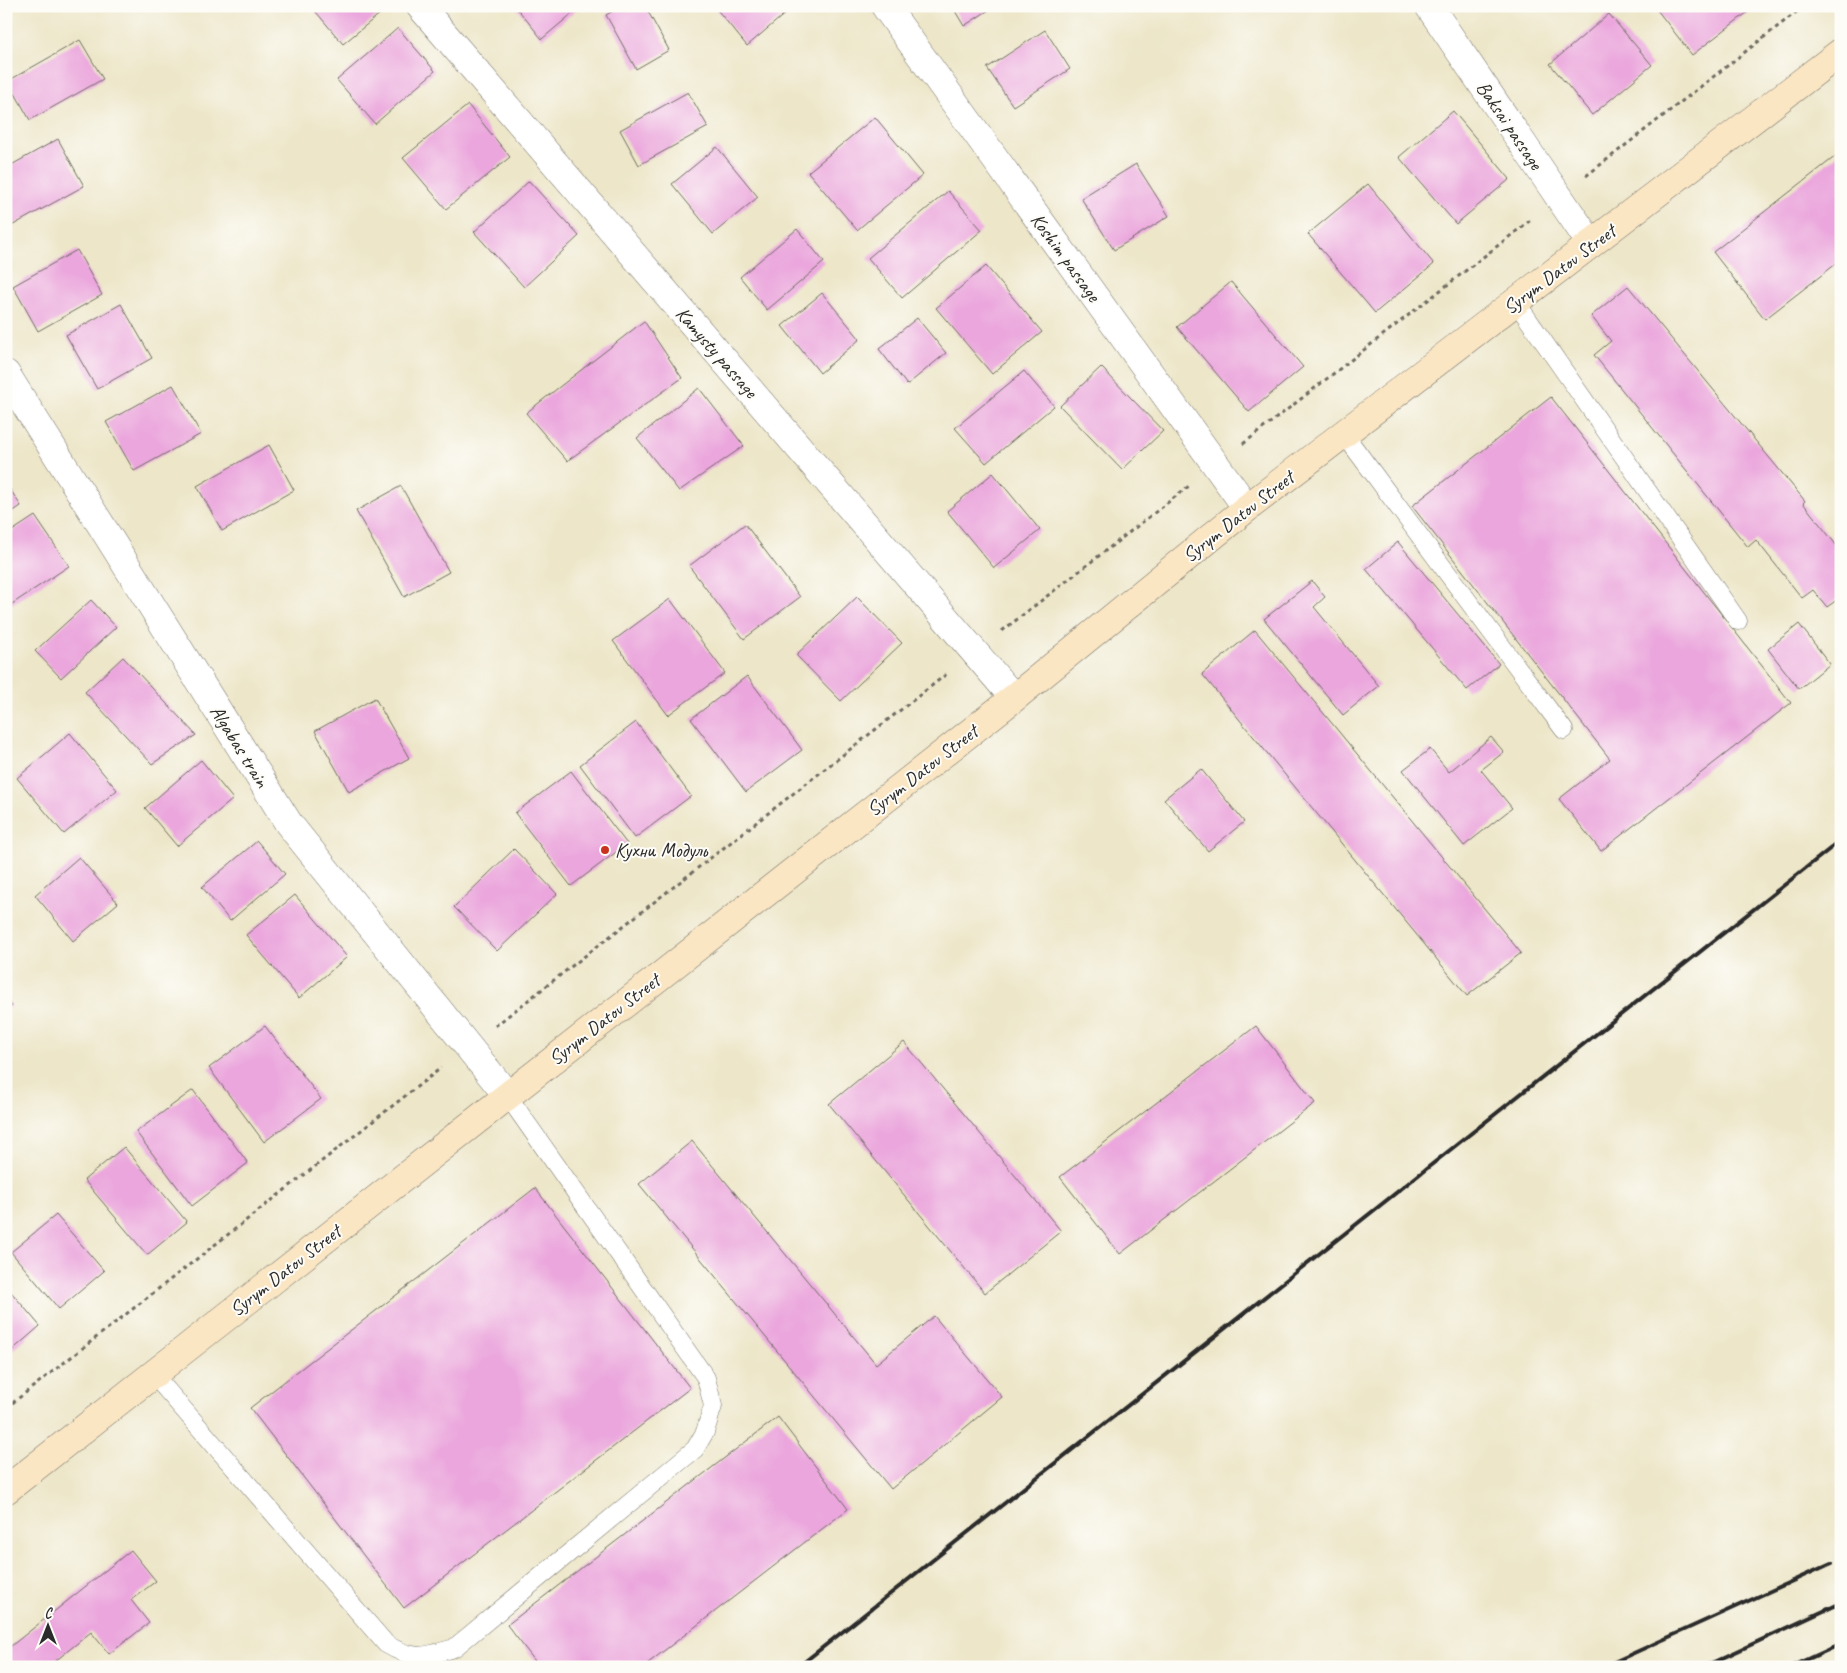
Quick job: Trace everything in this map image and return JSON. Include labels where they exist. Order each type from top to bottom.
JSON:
[{"type":"main road","name":"Syrym Datov Street","points":[[6,1490],[1014,698],[1247,508],[1841,52]]},
{"type":"street","name":"Kamysty passage","points":[[420,6],[1014,698]]},
{"type":"street","name":"Koshim passage","points":[[885,6],[1247,508]]},
{"type":"street","name":"Baksai passage","points":[[1429,6],[1591,244]]},
{"type":"street","name":"Algabas train","points":[[6,374],[289,824],[507,1095]]},
{"type":"lane","points":[[1516,302],[1738,621]]},
{"type":"lane","points":[[1344,434],[1564,730]]},
{"type":"lane","points":[[153,1374],[386,1644],[403,1655],[422,1658],[454,1648],[695,1449],[705,1432],[714,1406],[706,1378],[507,1095]]},
{"type":"path","points":[[6,1408],[1804,6]]},
{"type":"building","points":[[311,6],[378,6],[382,12],[343,44]]},
{"type":"building","points":[[515,6],[581,6],[542,39]]},
{"type":"building","points":[[621,6],[645,6],[669,50],[636,69],[606,15]]},
{"type":"building","points":[[714,6],[794,6],[747,46]]},
{"type":"building","points":[[952,6],[995,6],[964,26]]},
{"type":"building","points":[[1654,6],[1744,6],[1748,12],[1692,55]]},
{"type":"building","points":[[1609,14],[1652,65],[1592,115],[1550,64]]},
{"type":"building","points":[[398,28],[435,71],[375,124],[337,80]]},
{"type":"building","points":[[1045,30],[1070,69],[1013,106],[987,68]]},
{"type":"building","points":[[80,40],[103,79],[30,120],[8,81]]},
{"type":"building","points":[[688,92],[708,127],[639,165],[620,130]]},
{"type":"building","points":[[468,105],[510,157],[446,209],[403,158]]},
{"type":"building","points":[[1453,111],[1510,179],[1456,224],[1399,157]]},
{"type":"building","points":[[875,117],[923,175],[857,230],[808,172]]},
{"type":"building","points":[[58,139],[84,186],[6,229],[6,168]]},
{"type":"building","points":[[717,147],[758,197],[713,234],[672,184]]},
{"type":"building","points":[[1841,152],[1841,260],[1765,319],[1713,252]]},
{"type":"building","points":[[1136,164],[1169,216],[1114,250],[1081,198]]},
{"type":"building","points":[[529,181],[579,236],[524,287],[474,232]]},
{"type":"building","points":[[1368,184],[1434,264],[1375,313],[1308,234]]},
{"type":"building","points":[[948,191],[982,230],[902,298],[868,258]]},
{"type":"building","points":[[797,229],[824,262],[767,310],[740,277]]},
{"type":"building","points":[[77,250],[102,295],[38,331],[13,286]]},
{"type":"building","points":[[986,266],[1042,332],[992,374],[936,308]]},
{"type":"building","points":[[1231,282],[1303,367],[1249,412],[1177,327]]},
{"type":"building","points":[[1628,286],[1805,501],[1803,503],[1841,551],[1841,597],[1827,607],[1813,590],[1802,598],[1756,540],[1748,547],[1594,355],[1611,341],[1591,316]]},
{"type":"building","points":[[822,293],[860,339],[820,373],[782,326]]},
{"type":"building","points":[[121,304],[152,358],[97,389],[66,335]]},
{"type":"building","points":[[917,318],[946,353],[907,385],[879,349]]},
{"type":"building","points":[[644,321],[682,378],[567,461],[526,413]]},
{"type":"building","points":[[1101,367],[1163,431],[1122,470],[1060,406]]},
{"type":"building","points":[[1024,371],[1054,406],[986,463],[955,428]]},
{"type":"building","points":[[173,385],[201,434],[134,471],[106,422]]},
{"type":"building","points":[[699,388],[744,446],[679,491],[637,438]]},
{"type":"building","points":[[1551,397],[1791,703],[1601,851],[1559,799],[1610,759],[1412,506]]},
{"type":"building","points":[[269,445],[294,490],[222,531],[197,486]]},
{"type":"building","points":[[993,473],[1040,530],[994,568],[947,511]]},
{"type":"building","points":[[6,483],[21,506],[6,516]]},
{"type":"building","points":[[401,486],[449,572],[404,597],[356,511]]},
{"type":"building","points":[[35,516],[69,566],[6,608],[6,535]]},
{"type":"building","points":[[745,524],[800,597],[744,639],[689,566]]},
{"type":"building","points":[[1398,542],[1499,664],[1467,690],[1366,569]]},
{"type":"building","points":[[1312,581],[1325,597],[1314,607],[1379,686],[1343,715],[1264,619]]},
{"type":"building","points":[[857,597],[902,643],[841,701],[796,655]]},
{"type":"building","points":[[670,599],[725,673],[668,715],[613,641]]},
{"type":"building","points":[[91,600],[116,627],[61,678],[35,651]]},
{"type":"building","points":[[1799,624],[1830,664],[1799,689],[1768,649]]},
{"type":"building","points":[[1255,630],[1521,953],[1467,996],[1202,674]]},
{"type":"building","points":[[123,657],[196,735],[152,764],[85,692]]},
{"type":"building","points":[[747,676],[802,750],[746,792],[691,719]]},
{"type":"building","points":[[375,698],[409,758],[349,792],[315,731]]},
{"type":"building","points":[[636,722],[691,796],[635,838],[580,765]]},
{"type":"building","points":[[70,733],[117,790],[64,834],[17,778]]},
{"type":"building","points":[[1491,737],[1504,752],[1481,770],[1512,808],[1464,846],[1403,770],[1430,749],[1449,772]]},
{"type":"building","points":[[201,760],[233,799],[177,846],[145,808]]},
{"type":"building","points":[[1201,769],[1244,822],[1208,851],[1164,799]]},
{"type":"building","points":[[571,771],[627,844],[571,886],[515,813]]},
{"type":"building","points":[[257,841],[285,874],[230,921],[202,887]]},
{"type":"building","points":[[514,849],[557,894],[497,951],[454,907]]},
{"type":"building","points":[[79,857],[118,903],[73,941],[35,895]]},
{"type":"building","points":[[295,895],[347,957],[299,998],[246,935]]},
{"type":"building","points":[[6,999],[12,1006],[6,1011]]},
{"type":"building","points":[[265,1026],[321,1099],[264,1142],[209,1068]]},
{"type":"building","points":[[1256,1026],[1315,1103],[1120,1254],[1060,1177]]},
{"type":"building","points":[[904,1042],[1061,1231],[985,1293],[829,1104]]},
{"type":"building","points":[[193,1090],[248,1163],[192,1206],[136,1132]]},
{"type":"building","points":[[692,1141],[876,1364],[934,1316],[1002,1397],[891,1489],[639,1184]]},
{"type":"building","points":[[124,1147],[187,1222],[147,1255],[84,1180]]},
{"type":"building","points":[[535,1188],[690,1388],[404,1608],[250,1408]]},
{"type":"building","points":[[56,1215],[104,1271],[59,1309],[11,1252]]},
{"type":"building","points":[[6,1286],[40,1326],[9,1353],[6,1350]]},
{"type":"building","points":[[778,1417],[848,1509],[643,1667],[527,1667],[535,1661],[507,1625]]},
{"type":"building","points":[[131,1550],[156,1581],[131,1600],[149,1623],[109,1654],[91,1632],[48,1667],[6,1667],[6,1650]]},
{"type":"railway","points":[[798,1667],[1841,840]]},
{"type":"railway","points":[[1603,1667],[1832,1563]]},
{"type":"railway","points":[[1703,1667],[1841,1603]]},
{"type":"railway","points":[[1791,1667],[1841,1644]]},
{"type":"place","name":"Кухни Модуль","points":[[605,850]]}]
